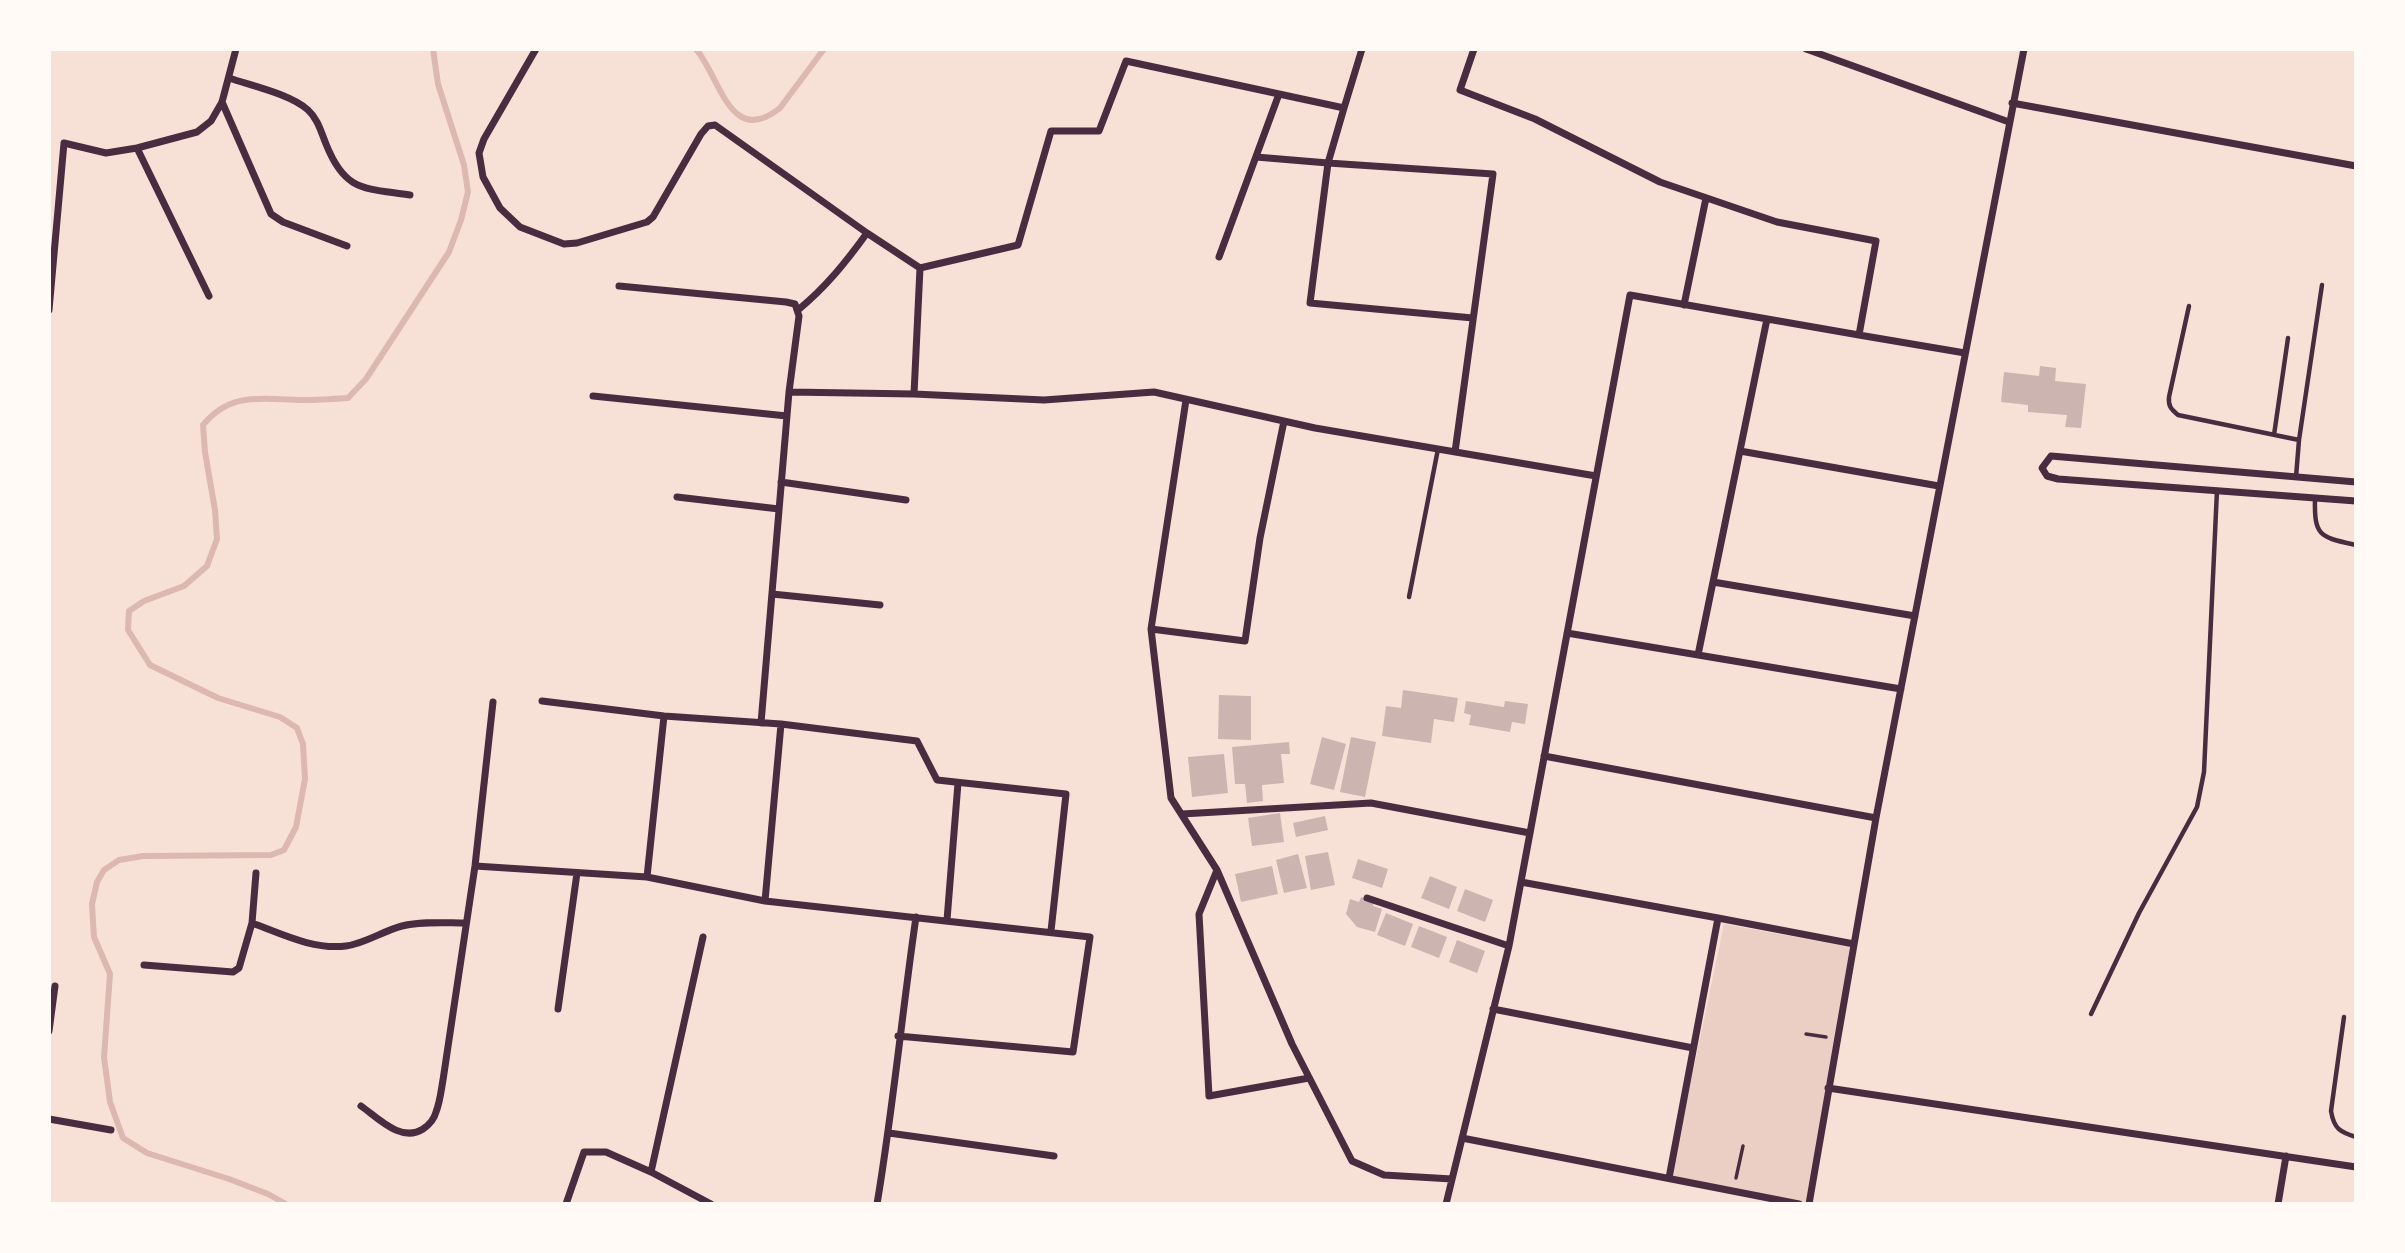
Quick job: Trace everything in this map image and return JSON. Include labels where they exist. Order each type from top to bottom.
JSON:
[{"type":"street","points":[[49,310],[64,143],[106,153],[197,132],[211,121],[222,102],[236,49]]},
{"type":"street","points":[[536,49],[484,139],[480,153],[483,177],[500,208],[520,227],[564,244],[577,243],[647,222],[653,217],[708,126],[715,125],[920,268],[1017,245],[1051,131],[1099,131],[1126,61],[1344,108]]},
{"type":"street","points":[[1362,49],[1328,163],[1310,303],[1473,318]]},
{"type":"street","points":[[1474,49],[1460,90],[1535,119],[1660,183],[1777,222],[1876,241],[1859,335]]},
{"type":"street","points":[[1806,49],[2009,122]]},
{"type":"street","points":[[1809,1204],[1876,818],[2024,49]]},
{"type":"street","points":[[229,78],[299,103],[311,113],[341,174],[359,188],[410,195]]},
{"type":"street","points":[[1219,257],[1279,94]]},
{"type":"street","points":[[222,102],[271,214],[283,222],[347,246]]},
{"type":"street","points":[[2012,103],[2356,166]]},
{"type":"street","points":[[137,148],[209,296]]},
{"type":"street","points":[[1256,157],[1493,174],[1455,452]]},
{"type":"street","points":[[1684,305],[1706,198]]},
{"type":"street","points":[[798,310],[837,275],[867,233]]},
{"type":"street","points":[[914,394],[920,268]]},
{"type":"street","points":[[620,286],[786,302],[795,304],[798,310],[761,723]]},
{"type":"street","points":[[1446,1204],[1509,946],[1630,295],[1965,353]]},
{"type":"street","points":[[1698,655],[1767,319]]},
{"type":"street","points":[[789,391],[1044,400],[1154,392],[1284,421],[1596,476]]},
{"type":"street","points":[[593,396],[787,416]]},
{"type":"street","points":[[1186,400],[1151,629],[1171,798],[1217,870],[1292,1044],[1352,1161],[1384,1175],[1452,1179]]},
{"type":"street","points":[[1151,629],[1245,641],[1260,538],[1284,421]]},
{"type":"street","points":[[1740,451],[1940,486]]},
{"type":"street","points":[[2356,482],[2051,456],[2042,468],[2047,476],[2058,479],[2356,500]]},
{"type":"street","points":[[781,482],[906,500]]},
{"type":"street","points":[[677,497],[779,509]]},
{"type":"street","points":[[1713,582],[1915,616]]},
{"type":"street","points":[[772,594],[880,605]]},
{"type":"street","points":[[1567,633],[1901,689]]},
{"type":"street","points":[[541,701],[664,716],[780,724],[917,741],[937,780],[1066,794],[1051,931]]},
{"type":"street","points":[[361,1106],[394,1129],[407,1134],[419,1131],[431,1123],[437,1112],[475,866],[493,702]]},
{"type":"street","points":[[647,877],[664,716]]},
{"type":"street","points":[[765,901],[780,724]]},
{"type":"street","points":[[1544,756],[1876,818]]},
{"type":"street","points":[[947,920],[958,783]]},
{"type":"street","points":[[1182,814],[1371,803],[1530,833]]},
{"type":"street","points":[[475,866],[647,877],[765,901],[1090,937],[1073,1052],[898,1036]]},
{"type":"street","points":[[1217,870],[1199,914],[1209,1096],[1309,1078]]},
{"type":"street","points":[[144,965],[233,972],[239,968],[253,923],[256,873]]},
{"type":"street","points":[[558,1009],[577,873]]},
{"type":"street","points":[[1521,882],[1854,944]]},
{"type":"street","points":[[1367,898],[1509,946]]},
{"type":"street","points":[[877,1204],[889,1133],[898,1036],[916,917]]},
{"type":"street","points":[[1669,1178],[1718,918]]},
{"type":"street","points":[[253,923],[296,940],[321,946],[348,946],[403,926],[466,923]]},
{"type":"street","points":[[651,1172],[703,937]]},
{"type":"street","points":[[49,1031],[55,986]]},
{"type":"street","points":[[1493,1009],[1693,1048]]},
{"type":"street","points":[[1828,1088],[2356,1167]]},
{"type":"street","points":[[49,1119],[111,1130]]},
{"type":"street","points":[[889,1133],[1054,1157]]},
{"type":"street","points":[[1462,1138],[1799,1204]]},
{"type":"street","points":[[566,1204],[584,1152],[606,1152],[711,1204]]},
{"type":"street","points":[[2278,1204],[2286,1156]]},
{"type":"lane","points":[[2296,477],[2322,285]]},
{"type":"lane","points":[[2189,306],[2168,404],[2178,415],[2299,440]]},
{"type":"lane","points":[[2274,435],[2288,338]]},
{"type":"lane","points":[[1409,597],[1438,449]]},
{"type":"lane","points":[[2091,1014],[2139,913],[2197,807],[2204,772],[2217,490]]},
{"type":"lane","points":[[2315,498],[2314,522],[2319,532],[2333,540],[2356,545]]},
{"type":"lane","points":[[2344,1017],[2331,1111],[2333,1125],[2340,1132],[2356,1137]]},
{"type":"path","points":[[1806,1034],[1835,1039]]},
{"type":"path","points":[[1732,1191],[1743,1146]]},
{"type":"shaded area","points":[[1724,924],[1850,947],[1807,1203],[1671,1177]]},
{"type":"building","points":[[2040,366],[2056,368],[2055,381],[2086,384],[2081,428],[2065,427],[2067,415],[2028,412],[2028,405],[2001,402],[2004,372],[2039,376]]},
{"type":"building","points":[[1403,690],[1458,698],[1454,722],[1434,719],[1431,743],[1382,736],[1386,706],[1401,708]]},
{"type":"building","points":[[1219,695],[1251,696],[1251,740],[1218,739]]},
{"type":"building","points":[[1466,701],[1504,707],[1505,701],[1528,704],[1525,724],[1512,722],[1510,732],[1469,725],[1471,715],[1464,713]]},
{"type":"building","points":[[1322,737],[1346,744],[1334,790],[1310,784]]},
{"type":"building","points":[[1351,737],[1376,742],[1365,797],[1340,792]]},
{"type":"building","points":[[1289,742],[1290,754],[1281,754],[1284,783],[1262,785],[1263,801],[1247,803],[1245,784],[1235,784],[1232,747]]},
{"type":"building","points":[[1224,754],[1228,793],[1192,797],[1188,757]]},
{"type":"building","points":[[1280,813],[1284,842],[1252,846],[1248,818]]},
{"type":"building","points":[[1325,816],[1328,830],[1296,837],[1293,823]]},
{"type":"building","points":[[1328,852],[1335,885],[1311,890],[1305,856]]},
{"type":"building","points":[[1298,854],[1307,888],[1284,893],[1276,860]]},
{"type":"building","points":[[1358,859],[1388,869],[1382,888],[1352,878]]},
{"type":"building","points":[[1272,866],[1278,894],[1241,902],[1235,874]]},
{"type":"building","points":[[1430,876],[1457,887],[1449,909],[1421,898]]},
{"type":"building","points":[[1465,889],[1493,900],[1485,922],[1457,911]]},
{"type":"building","points":[[1361,897],[1374,901],[1373,906],[1382,909],[1375,932],[1357,927],[1346,914],[1350,899],[1359,902]]},
{"type":"building","points":[[1386,913],[1413,924],[1405,946],[1377,935]]},
{"type":"building","points":[[1419,926],[1447,937],[1439,958],[1411,947]]},
{"type":"building","points":[[1457,940],[1485,951],[1477,973],[1449,962]]},
{"type":"waterway","points":[[286,1204],[229,1179],[147,1153],[123,1138],[110,1102],[104,1057],[110,974],[94,937],[92,904],[97,882],[104,870],[119,860],[143,856],[271,855],[284,850],[296,827],[305,779],[303,744],[297,728],[280,717],[218,698],[150,665],[128,630],[129,611],[144,601],[184,586],[207,566],[217,539],[203,425],[225,406],[249,399],[348,398],[366,379],[449,252],[468,192],[464,165],[438,84],[433,49]]},
{"type":"waterway","points":[[696,49],[728,104],[749,120],[763,118],[780,108],[824,49]]}]
